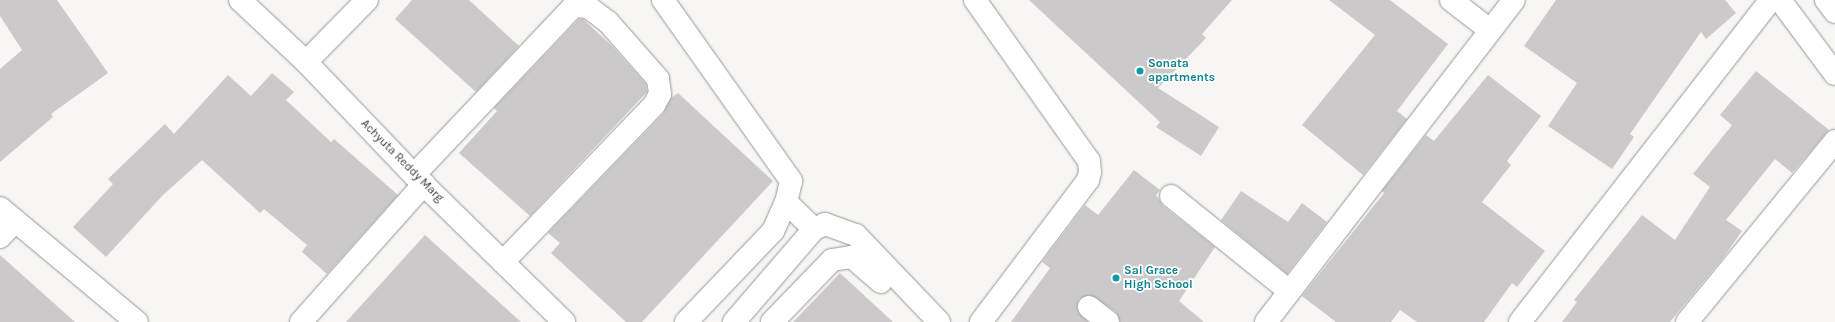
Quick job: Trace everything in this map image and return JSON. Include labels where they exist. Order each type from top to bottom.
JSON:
[{"type":"street","name":"Achyuta Reddy Marg","points":[[240,0],[306,62],[419,179],[564,322]]},
{"type":"street","points":[[306,62],[367,0]]},
{"type":"street","points":[[663,0],[791,181],[786,202],[773,231],[686,322]]},
{"type":"street","points":[[975,0],[1089,161],[1090,172],[1088,180],[981,322]]},
{"type":"street","points":[[1451,0],[1490,30]]},
{"type":"street","points":[[1266,322],[1514,0]]},
{"type":"street","points":[[1520,322],[1771,0]]},
{"type":"street","points":[[1780,0],[1835,74]]},
{"type":"street","points":[[1826,0],[1835,12]]},
{"type":"street","points":[[301,322],[419,179],[574,6],[588,6],[608,22],[658,79],[660,94],[654,105],[503,262]]},
{"type":"street","points":[[1687,322],[1835,141]]},
{"type":"street","points":[[1171,196],[1289,291]]},
{"type":"street","points":[[786,202],[814,229]]},
{"type":"street","points":[[0,237],[7,215],[138,322]]},
{"type":"street","points":[[734,322],[814,229],[825,224],[832,225],[856,235],[939,322]]},
{"type":"street","points":[[772,322],[832,260],[852,257],[923,322]]},
{"type":"street","points":[[1089,307],[1108,322]]},
{"type":"building","points":[[0,0],[57,0],[108,73],[51,114],[53,117],[0,162],[0,69],[22,50],[0,16]]},
{"type":"building","points":[[412,0],[469,0],[519,46],[476,92],[395,19]]},
{"type":"building","name":"Sonata apartments","points":[[1029,0],[1232,0],[1202,34],[1206,38],[1158,88],[1219,127],[1201,156],[1156,127],[1160,122]]},
{"type":"building","points":[[1329,0],[1390,0],[1448,44],[1397,111],[1407,119],[1363,175],[1302,125],[1375,35]]},
{"type":"building","points":[[1556,0],[1725,0],[1736,13],[1706,39],[1701,32],[1630,134],[1634,137],[1612,169],[1548,126],[1577,83],[1524,46]]},
{"type":"building","points":[[579,19],[583,19],[611,45],[646,84],[647,92],[530,216],[459,153],[497,111],[494,108]]},
{"type":"building","points":[[1756,71],[1829,130],[1792,173],[1775,159],[1726,220],[1742,231],[1723,258],[1670,322],[1562,322],[1577,302],[1574,300],[1642,215],[1675,240],[1710,187],[1693,174],[1732,125],[1720,115]]},
{"type":"building","points":[[272,73],[294,92],[286,100],[331,142],[334,139],[398,195],[327,274],[302,252],[307,245],[264,209],[260,213],[202,160],[163,195],[106,257],[73,227],[113,184],[108,179],[165,124],[174,134],[228,75],[251,96]]},
{"type":"building","points":[[1488,75],[1541,116],[1507,161],[1511,165],[1482,202],[1545,251],[1517,287],[1512,283],[1484,322],[1417,322],[1400,310],[1391,322],[1336,322],[1302,296],[1384,193],[1382,191],[1426,135],[1434,141]]},
{"type":"building","points":[[678,93],[773,181],[642,322],[626,322],[551,253],[560,243],[548,233],[663,114],[671,98]]},
{"type":"building","points":[[1134,170],[1160,190],[1156,195],[1163,206],[1215,247],[1179,301],[1204,322],[1120,322],[1116,312],[1090,295],[1079,299],[1077,306],[1078,312],[1088,322],[1011,322],[1050,268],[1042,262],[1085,205],[1098,215]]},
{"type":"building","points":[[1241,191],[1288,222],[1302,203],[1327,222],[1287,274],[1221,220]]},
{"type":"building","points":[[425,235],[521,322],[346,322]]},
{"type":"building","points":[[0,255],[75,322],[0,322]]},
{"type":"building","points":[[840,273],[893,322],[793,322]]},
{"type":"place","name":"Sonata apartments","points":[[1140,71]]},
{"type":"place","name":"Sai Grace High School","points":[[1116,278]]}]
